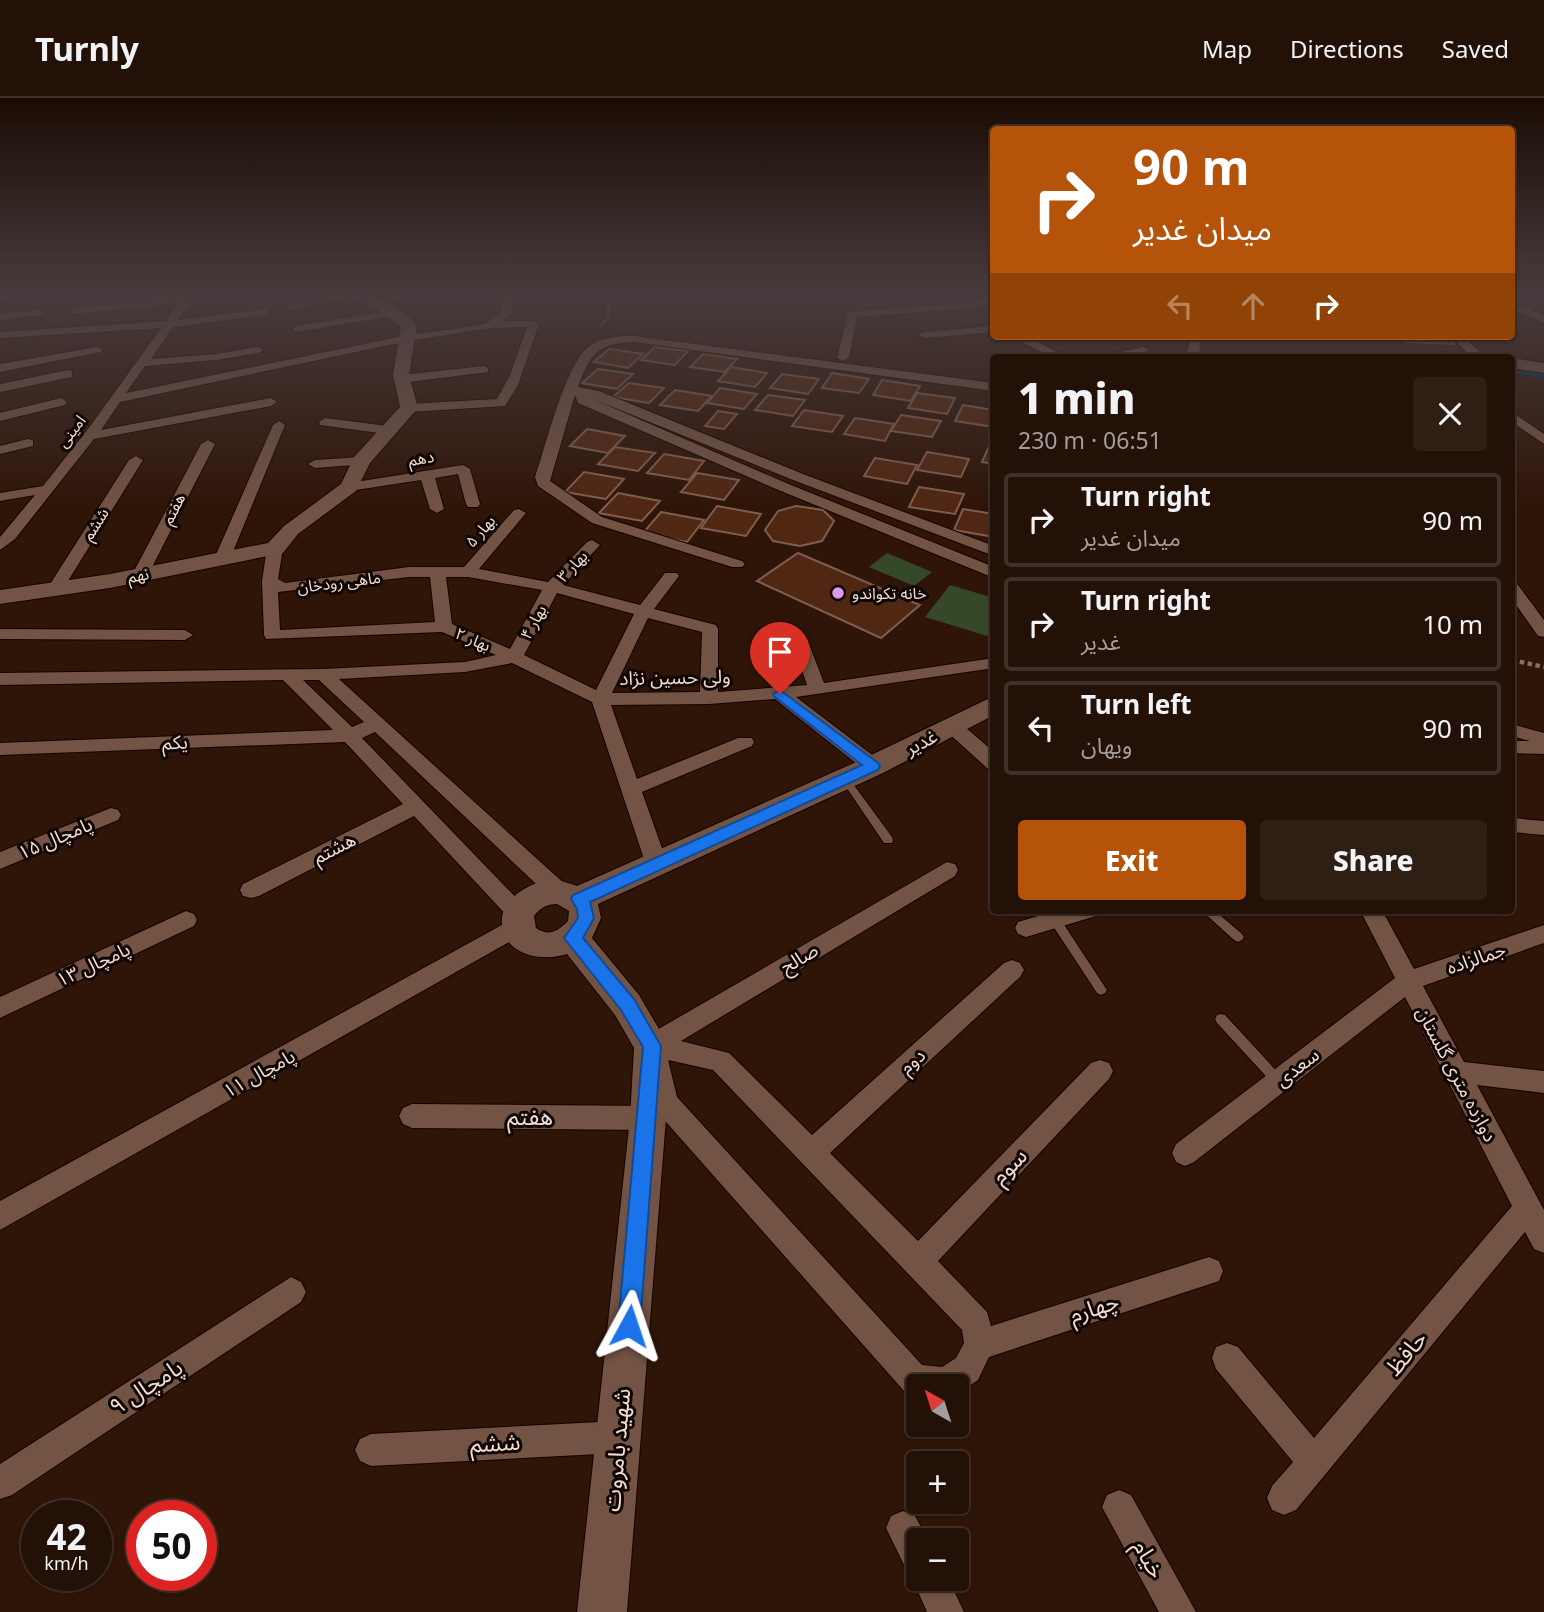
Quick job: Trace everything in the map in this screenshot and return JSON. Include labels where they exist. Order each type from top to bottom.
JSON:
[{"type":"main road","points":[[275,548],[291,530],[349,487],[361,461],[409,408],[401,379],[401,366]]},
{"type":"main road","name":"نهم","points":[[0,597],[140,575],[275,548]]},
{"type":"main road","name":"غدیر","points":[[569,895],[657,865],[873,766],[990,706]]},
{"type":"main road","points":[[542,894],[569,895],[585,908],[586,918],[582,929],[573,938],[556,945],[538,946],[524,939],[518,921],[528,902],[542,894]]},
{"type":"main road","points":[[573,938],[628,1005],[652,1046]]},
{"type":"main road","name":"شهید بامروت","points":[[602,1612],[648,1118],[652,1046]]},
{"type":"street","name":"امینی","points":[[0,545],[90,436],[140,366]]},
{"type":"street","points":[[117,399],[276,366]]},
{"type":"street","points":[[409,408],[501,403],[510,391],[517,366]]},
{"type":"street","points":[[583,366],[576,391],[542,477],[543,483],[597,520],[737,564]]},
{"type":"street","points":[[834,366],[990,386]]},
{"type":"street","points":[[401,379],[484,370]]},
{"type":"street","points":[[0,388],[68,374]]},
{"type":"street","points":[[576,391],[595,394],[798,477],[990,549]]},
{"type":"street","points":[[576,391],[582,400],[781,486],[990,571]]},
{"type":"street","points":[[0,417],[61,402]]},
{"type":"street","points":[[90,436],[271,402]]},
{"type":"street","points":[[1515,418],[1544,440]]},
{"type":"street","points":[[325,422],[387,430]]},
{"type":"street","points":[[222,559],[279,425]]},
{"type":"street","points":[[0,450],[27,443]]},
{"type":"street","name":"هفتم","points":[[140,575],[208,444]]},
{"type":"street","name":"ششم","points":[[55,589],[136,460]]},
{"type":"street","points":[[315,464],[361,461]]},
{"type":"street","name":"دهم","points":[[349,487],[463,469],[473,504]]},
{"type":"street","points":[[427,475],[437,509]]},
{"type":"street","points":[[781,486],[798,477]]},
{"type":"street","points":[[0,497],[48,489]]},
{"type":"street","name":"بهار ۵","points":[[468,572],[519,513]]},
{"type":"street","name":"بهار ۳","points":[[552,587],[592,545]]},
{"type":"street","name":"ماهی رودخان","points":[[275,548],[270,581],[283,588],[437,571],[468,572],[552,587],[710,629],[709,698]]},
{"type":"street","name":"بهار ۲","points":[[437,571],[444,627],[514,657]]},
{"type":"street","points":[[657,865],[633,788],[600,699],[643,612],[671,576]]},
{"type":"street","points":[[270,581],[272,635],[444,627]]},
{"type":"street","name":"بهار ۴","points":[[514,657],[552,587]]},
{"type":"street","points":[[1515,592],[1544,632]]},
{"type":"street","points":[[0,634],[186,635]]},
{"type":"street","points":[[801,643],[818,690]]},
{"type":"street","points":[[0,679],[288,676],[465,667],[514,657]]},
{"type":"street","name":"ولی حسین نژاد","points":[[514,657],[600,699],[780,694],[990,664]]},
{"type":"street","points":[[323,674],[569,895]]},
{"type":"street","points":[[288,676],[351,736],[417,806],[518,921]]},
{"type":"street","points":[[780,694],[873,766]]},
{"type":"street","points":[[351,736],[376,724]]},
{"type":"street","points":[[952,726],[990,760]]},
{"type":"street","points":[[1515,731],[1544,739]]},
{"type":"street","name":"یکم","points":[[0,749],[351,736]]},
{"type":"street","points":[[633,788],[745,742]]},
{"type":"street","points":[[1515,747],[1544,748]]},
{"type":"street","name":"هشتم","points":[[251,890],[417,806]]},
{"type":"street","name":"پامچال ۱۵","points":[[0,861],[111,815]]},
{"type":"street","points":[[1515,825],[1544,828]]},
{"type":"street","name":"صالح","points":[[652,1046],[947,870]]},
{"type":"street","points":[[1026,928],[1070,914]]},
{"type":"street","name":"دوازده متری گلستان","points":[[1373,914],[1544,1239]]},
{"type":"street","name":"پامچال ۱۳","points":[[0,1008],[186,920]]},
{"type":"street","name":"پامچال ۱۱","points":[[0,1216],[518,921]]},
{"type":"street","name":"جمالزاده","points":[[1408,981],[1544,934]]},
{"type":"street","name":"دوم","points":[[811,1153],[1012,970]]},
{"type":"street","name":"سعدی","points":[[1185,1153],[1408,981]]},
{"type":"street","points":[[652,1046],[720,1061],[811,1153],[976,1323],[979,1345],[967,1369],[946,1383],[915,1380],[666,1103],[652,1046]]},
{"type":"street","name":"سوم","points":[[918,1261],[1100,1071]]},
{"type":"street","points":[[1457,1072],[1544,1082]]},
{"type":"street","name":"هفتم","points":[[412,1116],[648,1118]]},
{"type":"street","name":"حافظ","points":[[1284,1498],[1528,1208]]},
{"type":"street","name":"چهارم","points":[[979,1345],[1209,1271]]},
{"type":"street","name":"پامچال ۹","points":[[0,1483],[291,1292]]},
{"type":"street","points":[[1227,1358],[1314,1464]]},
{"type":"street","name":"ششم","points":[[371,1450],[619,1437]]},
{"type":"street","name":"خیام","points":[[1119,1507],[1178,1612]]},
{"type":"street","points":[[903,1528],[906,1534]]},
{"type":"street","points":[[936,1591],[946,1612]]},
{"type":"lane","points":[[845,779],[888,840]]},
{"type":"lane","points":[[1070,914],[1101,990]]},
{"type":"lane","points":[[1212,914],[1238,937]]},
{"type":"lane","points":[[1221,1019],[1278,1081]]},
{"type":"path","points":[[1515,661],[1544,667]]},
{"type":"green space","points":[[887,553],[932,572],[914,586],[869,567]]},
{"type":"green space","points":[[950,585],[990,597],[990,637],[925,617]]},
{"type":"building","points":[[691,366],[731,366],[725,372]]},
{"type":"building","points":[[731,367],[767,373],[755,387],[718,381]]},
{"type":"building","points":[[598,369],[633,374],[617,389],[582,383]]},
{"type":"building","points":[[832,373],[869,379],[859,393],[822,388]]},
{"type":"building","points":[[782,374],[819,379],[808,394],[770,388]]},
{"type":"building","points":[[882,380],[920,386],[911,401],[873,395]]},
{"type":"building","points":[[629,383],[664,388],[649,403],[613,397]]},
{"type":"building","points":[[720,388],[757,394],[744,409],[707,403]]},
{"type":"building","points":[[675,390],[712,396],[698,411],[660,405]]},
{"type":"building","points":[[917,393],[955,398],[947,414],[908,408]]},
{"type":"building","points":[[768,395],[805,400],[793,416],[755,410]]},
{"type":"building","points":[[963,405],[990,409],[990,426],[955,421]]},
{"type":"building","points":[[804,410],[843,416],[832,432],[792,426]]},
{"type":"building","points":[[718,411],[737,414],[724,429],[705,426]]},
{"type":"building","points":[[901,415],[941,421],[932,437],[891,431]]},
{"type":"building","points":[[855,418],[894,424],[885,441],[844,434]]},
{"type":"building","points":[[587,429],[625,436],[608,453],[570,446]]},
{"type":"building","points":[[990,444],[990,463],[982,462]]},
{"type":"building","points":[[615,447],[655,453],[638,471],[598,464]]},
{"type":"building","points":[[927,452],[969,459],[961,477],[917,470]]},
{"type":"building","points":[[664,454],[704,461],[689,480],[647,473]]},
{"type":"building","points":[[875,458],[917,465],[907,484],[864,476]]},
{"type":"building","points":[[584,472],[624,479],[606,499],[565,492]]},
{"type":"building","points":[[697,473],[739,480],[724,500],[681,492]]},
{"type":"building","points":[[919,487],[964,494],[955,514],[909,507]]},
{"type":"building","points":[[618,493],[660,501],[642,521],[599,513]]},
{"type":"building","points":[[717,506],[761,514],[746,536],[701,528]]},
{"type":"building","points":[[796,506],[823,510],[834,521],[822,541],[800,546],[773,541],[765,530],[778,511]]},
{"type":"building","points":[[963,509],[990,513],[990,536],[954,530]]},
{"type":"building","points":[[661,512],[704,520],[687,542],[643,533]]},
{"type":"building","name":"خانه تکواندو","points":[[798,553],[920,605],[881,638],[757,581]]},
{"type":"waterway","points":[[1515,368],[1544,374]]},
{"type":"place","name":"خانه تکواندو","points":[[838,593]]},
{"type":"route","points":[[629,1326],[652,1046],[628,1005],[573,938],[582,929],[586,918],[585,908],[579,899],[873,766],[780,694]]}]
